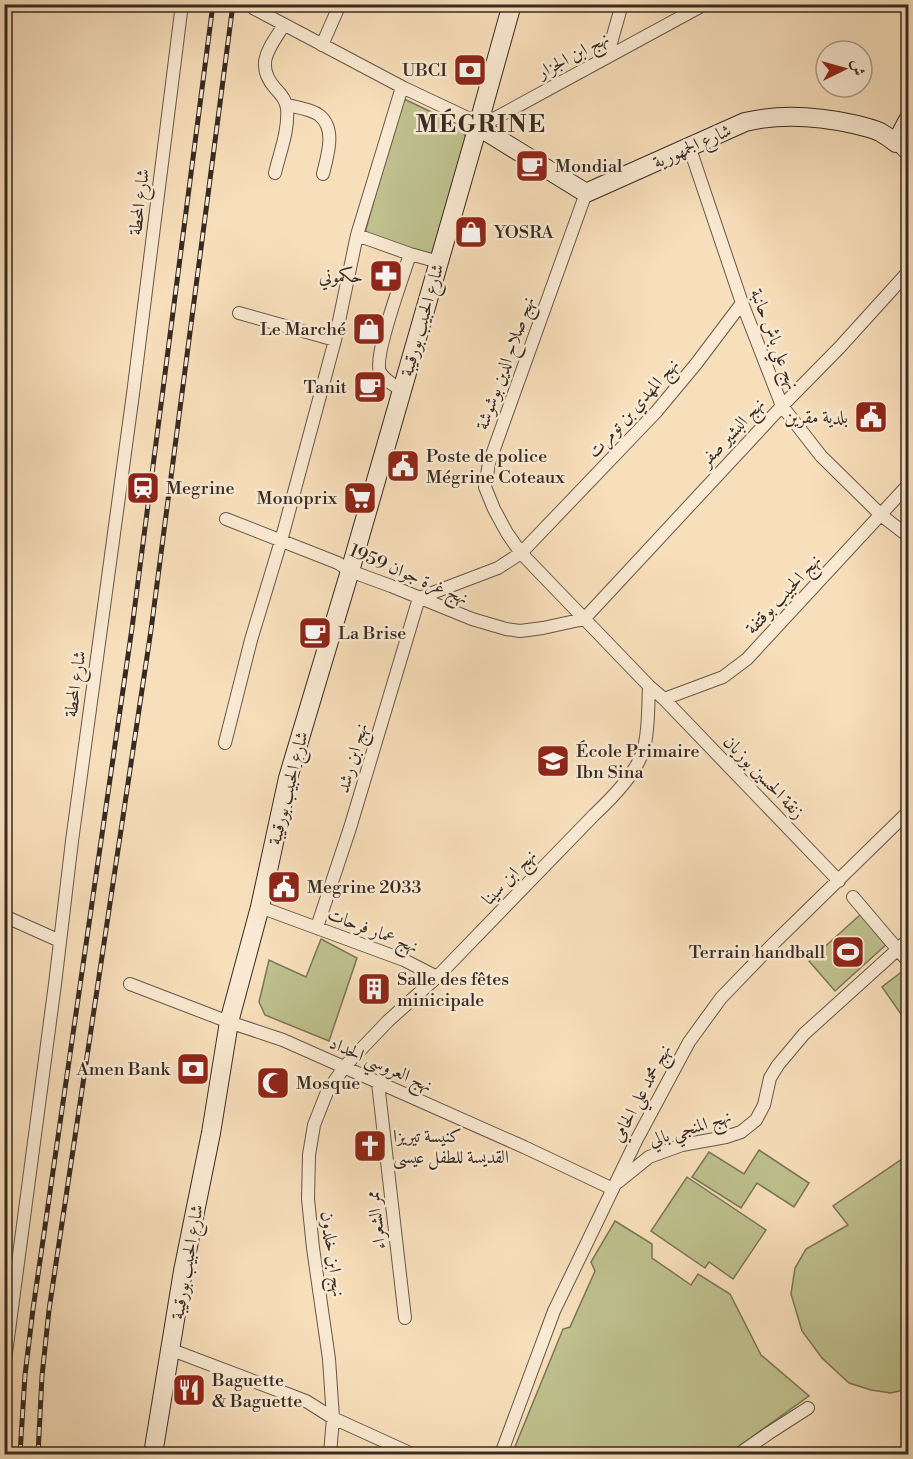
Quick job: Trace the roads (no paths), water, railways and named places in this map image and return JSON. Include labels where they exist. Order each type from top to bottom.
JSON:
[{"type":"street","name":"شارع المحطة","points":[[4,1368],[133,394],[182,4]]},
{"type":"street","points":[[322,45],[340,4]]},
{"type":"street","name":"شارع الحبيب بورقيبة","points":[[153,1455],[172,1350],[183,1271],[211,1133],[229,1022],[260,907],[288,778],[438,262],[481,124],[512,4]]},
{"type":"street","points":[[607,57],[622,4]]},
{"type":"street","name":"نهج ابن الجزار","points":[[481,124],[705,4]]},
{"type":"street","points":[[253,9],[402,87],[481,124],[586,193]]},
{"type":"street","points":[[275,173],[287,127],[287,105],[266,78],[264,60],[284,25]]},
{"type":"street","points":[[225,743],[251,640],[281,541],[335,340],[357,235],[402,87]]},
{"type":"street","points":[[287,105],[318,115],[327,126],[330,142],[323,174]]},
{"type":"street","name":"شارع الجمهورية","points":[[586,193],[745,122],[763,118],[784,116],[828,118],[881,133],[902,149]]},
{"type":"street","points":[[902,149],[909,120]]},
{"type":"street","name":"نهج علي باش حانبة","points":[[689,146],[742,303],[782,406],[821,456],[881,515],[909,536]]},
{"type":"street","name":"نهج صلاح الدين بوشوشة","points":[[586,193],[503,421],[489,463],[485,487],[507,533],[521,553],[664,699]]},
{"type":"street","points":[[357,235],[438,262]]},
{"type":"street","points":[[401,390],[384,378],[379,370],[378,361],[410,254]]},
{"type":"street","name":"نهج البشير صفر","points":[[584,619],[909,272]]},
{"type":"street","name":"نهج المهدي بن تومرت","points":[[419,598],[498,568],[521,553],[656,412],[742,303]]},
{"type":"street","points":[[239,313],[335,340]]},
{"type":"street","name":"نهج الحبيب بوقتفة","points":[[664,699],[723,677],[741,664],[909,485]]},
{"type":"street","name":"نهج غرة جوان 1959","points":[[226,519],[338,563],[350,571],[493,626],[520,631],[584,619]]},
{"type":"street","name":"نهج ابن رشد","points":[[317,927],[350,828],[419,598]]},
{"type":"street","name":"نهج ابن سينا","points":[[345,1066],[388,1021],[437,977],[617,794],[644,749],[649,686]]},
{"type":"street","name":"زنقة الحسين بوزيان","points":[[664,699],[839,881]]},
{"type":"street","name":"نهج محمد علي الحامي","points":[[501,1455],[554,1311],[636,1141],[689,1042],[721,998],[774,943],[909,812]]},
{"type":"street","points":[[854,897],[909,961]]},
{"type":"street","name":"نهج عمار فرحات","points":[[260,907],[404,960],[437,977]]},
{"type":"street","points":[[4,916],[60,941]]},
{"type":"street","name":"نهج المنجي بالي","points":[[614,1187],[649,1157],[682,1145],[741,1132],[756,1120],[764,1105],[770,1078],[804,1034],[909,940]]},
{"type":"street","name":"نهج العروسي الحداد","points":[[130,984],[283,1040],[345,1066],[378,1083],[614,1187]]},
{"type":"street","name":"نهج ابن خلدون","points":[[330,1455],[333,1418],[329,1359],[308,1199],[309,1155],[314,1125],[327,1092],[345,1066]]},
{"type":"street","name":"ممر الشعراء","points":[[378,1083],[405,1318]]},
{"type":"street","points":[[172,1350],[306,1401],[333,1418],[412,1455]]},
{"type":"street","points":[[739,1455],[769,1432],[808,1408]]},
{"type":"railway","points":[[20,1454],[25,1375],[33,1309],[132,628],[213,4]]},
{"type":"railway","points":[[38,1454],[42,1376],[49,1310],[151,630],[233,4]]},
{"type":"place","name":"UBCI","points":[[470,70]]},
{"type":"place","name":"Mondial","points":[[532,166]]},
{"type":"place","name":"YOSRA","points":[[471,232]]},
{"type":"place","name":"حكموني","points":[[386,276]]},
{"type":"place","name":"Le Marché","points":[[369,329]]},
{"type":"place","name":"Tanit","points":[[370,387]]},
{"type":"place","name":"بلدية مقرين","points":[[871,417]]},
{"type":"place","name":"Poste de police Mégrine Coteaux","points":[[403,466]]},
{"type":"place","name":"Megrine","points":[[143,488]]},
{"type":"place","name":"Monoprix","points":[[360,498]]},
{"type":"place","name":"La Brise","points":[[315,633]]},
{"type":"place","name":"École Primaire Ibn Sina","points":[[553,761]]},
{"type":"place","name":"Megrine 2033","points":[[284,887]]},
{"type":"place","name":"Terrain handball","points":[[848,952]]},
{"type":"place","name":"Salle des fêtes minicipale","points":[[374,989]]},
{"type":"place","name":"Amen Bank","points":[[193,1069]]},
{"type":"place","name":"Mosque","points":[[273,1083]]},
{"type":"place","name":"كنيسة تيريزا القديسة للطفل عيسى","points":[[370,1146]]},
{"type":"place","name":"Baguette & Baguette","points":[[189,1390]]},
{"type":"district","name":"MÉGRINE","points":[[481,124]]}]
